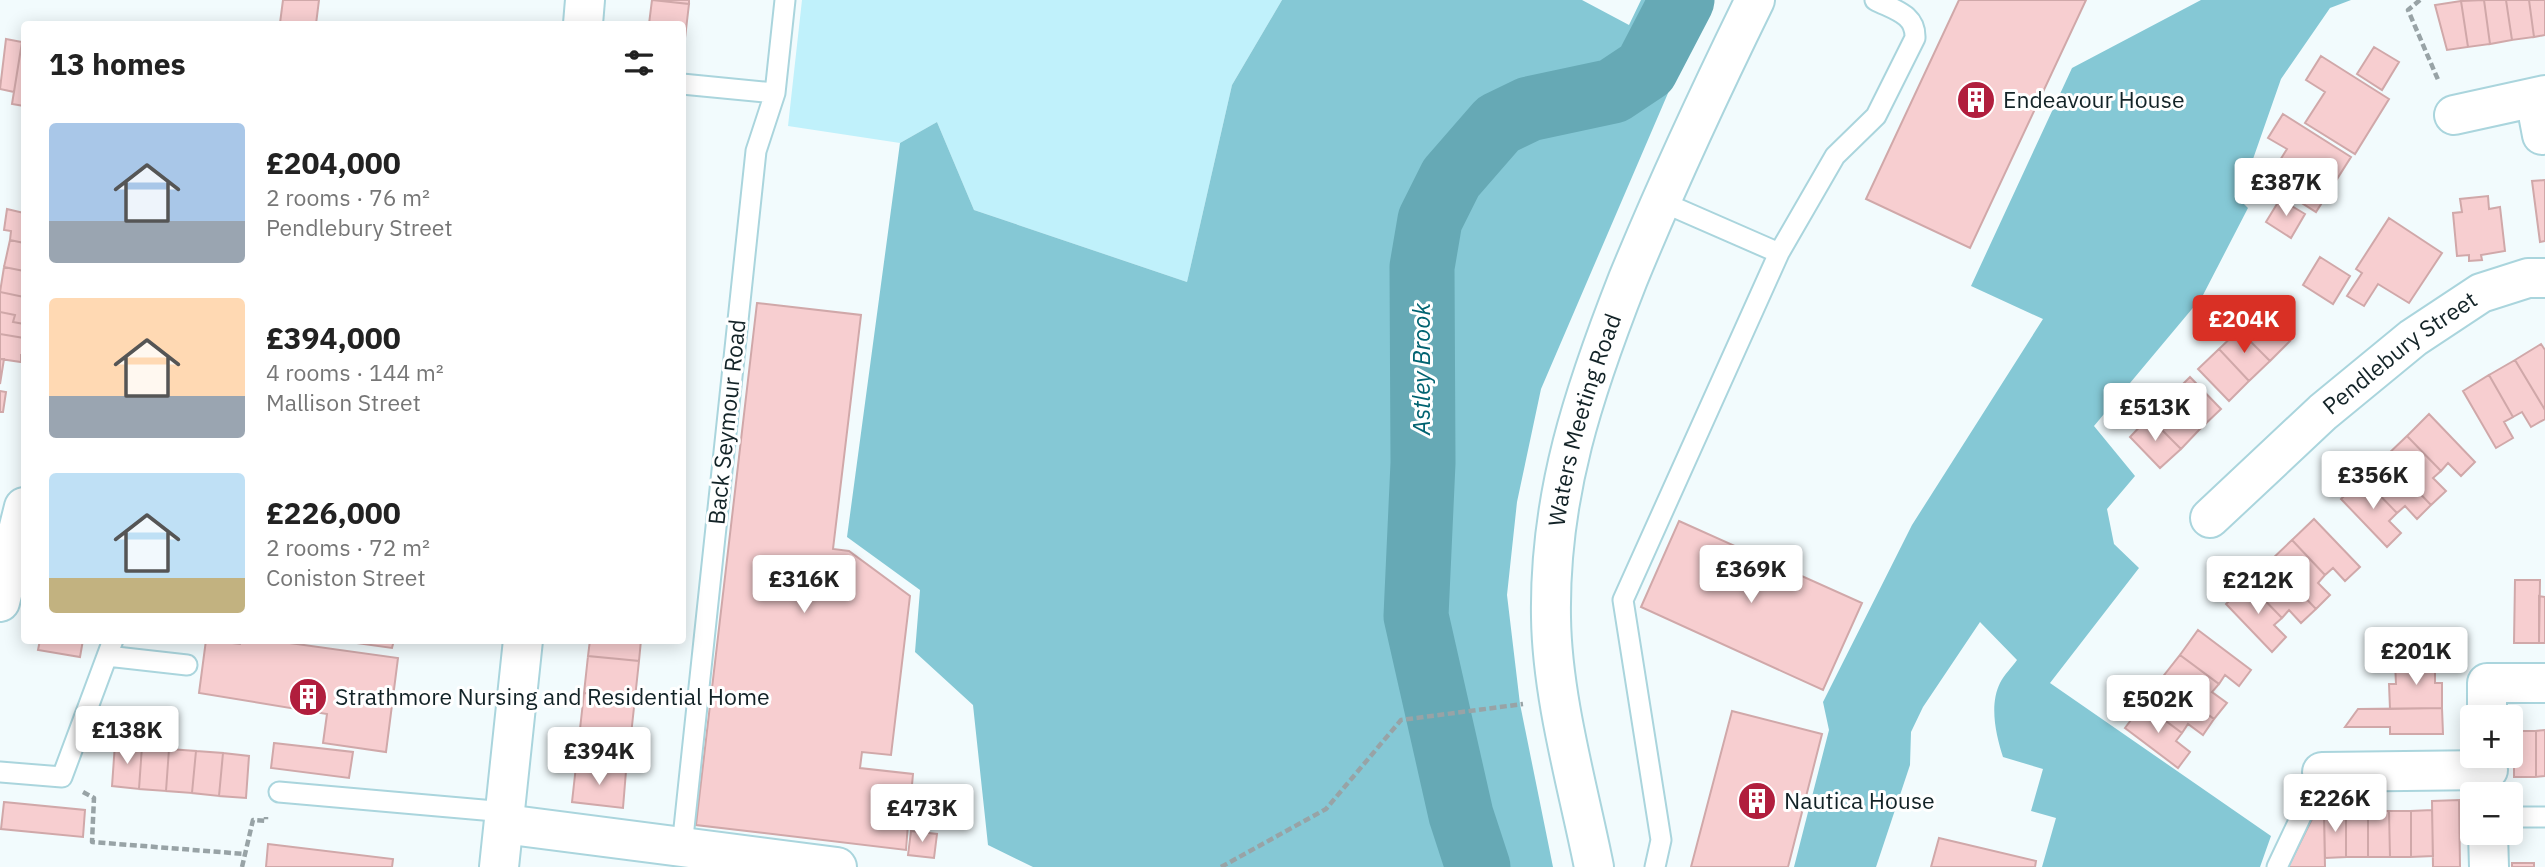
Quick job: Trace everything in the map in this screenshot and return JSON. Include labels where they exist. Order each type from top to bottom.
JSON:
[{"type":"street","points":[[583,21],[585,0]]},
{"type":"street","name":"Waters Meeting Road","points":[[1594,867],[1560,696],[1551,620],[1555,539],[1564,477],[1591,373],[1660,201],[1755,0]]},
{"type":"street","points":[[2454,115],[2540,97],[2542,135]]},
{"type":"street","name":"Pendlebury Street","points":[[2210,518],[2323,412],[2413,338],[2481,293],[2528,278],[2545,278]]},
{"type":"street","points":[[0,602],[21,519]]},
{"type":"street","points":[[499,867],[523,644]]},
{"type":"street","points":[[2487,700],[2545,683]]},
{"type":"street","points":[[2322,772],[2488,774]]},
{"type":"street","points":[[505,818],[682,848],[820,866]]},
{"type":"street","points":[[2488,845],[2489,867]]},
{"type":"lane","name":"Back Seymour Road","points":[[682,848],[756,151],[775,93],[785,0]]},
{"type":"lane","points":[[1655,867],[1661,840],[1623,600],[1779,253],[1835,156],[1876,117],[1915,38],[1915,26],[1911,18],[1875,0]]},
{"type":"lane","points":[[686,84],[775,93]]},
{"type":"lane","points":[[1660,201],[1779,253]]},
{"type":"lane","points":[[0,772],[62,777],[110,648],[187,665]]},
{"type":"lane","points":[[2277,867],[2322,772]]},
{"type":"lane","points":[[279,792],[505,818]]},
{"type":"lane","points":[[2523,817],[2545,817]]},
{"type":"path","points":[[2420,0],[2407,10],[2454,115]]},
{"type":"path","points":[[1221,867],[1326,809],[1401,720],[1520,704]]},
{"type":"path","points":[[62,777],[94,798],[92,842],[245,854]]},
{"type":"path","points":[[242,867],[253,820],[266,821],[267,811],[279,792]]},
{"type":"shaded area","points":[[802,0],[1282,0],[1232,85],[1187,282],[974,210],[937,122],[900,143],[788,126]]},
{"type":"shaded area","points":[[1282,0],[1582,0],[1629,25],[1641,0],[1708,0],[1541,389],[1517,502],[1507,595],[1520,704],[1553,867],[1033,867],[988,845],[973,705],[915,652],[920,590],[847,537],[900,143],[937,122],[974,210],[1187,282],[1232,85]]},
{"type":"shaded area","points":[[2201,0],[2351,0],[2330,8],[2281,79],[2239,199],[2248,208],[2202,297],[2094,426],[2135,476],[2107,509],[2114,544],[2139,568],[2050,683],[2271,836],[2260,867],[2042,867],[2056,818],[2031,811],[2043,769],[2003,757],[1995,720],[1997,692],[2002,680],[2017,660],[1980,622],[1923,707],[1911,732],[1910,765],[1876,867],[1794,867],[1829,730],[1823,702],[1912,525],[2043,319],[1971,286],[2072,68]]},
{"type":"building","points":[[283,0],[319,0],[316,21],[280,21]]},
{"type":"building","points":[[652,0],[689,4],[686,30],[686,21],[649,21]]},
{"type":"building","points":[[653,0],[689,0],[689,4]]},
{"type":"building","name":"Endeavour House","points":[[1959,0],[2086,0],[1970,248],[1866,199]]},
{"type":"building","points":[[2484,0],[2490,44],[2468,47],[2461,1]]},
{"type":"building","points":[[2484,0],[2506,0],[2512,40],[2490,44]]},
{"type":"building","points":[[2506,0],[2529,0],[2534,37],[2512,40]]},
{"type":"building","points":[[2529,0],[2545,0],[2545,35],[2534,37]]},
{"type":"building","points":[[2461,1],[2468,47],[2447,50],[2435,5]]},
{"type":"building","points":[[6,39],[21,42],[14,92],[0,89]]},
{"type":"building","points":[[2374,47],[2399,62],[2382,90],[2357,74]]},
{"type":"building","points":[[21,48],[21,106],[12,104]]},
{"type":"building","points":[[2321,56],[2389,99],[2355,154],[2305,123],[2325,92],[2306,80]]},
{"type":"building","points":[[2283,114],[2351,157],[2316,212],[2267,181],[2287,149],[2268,138]]},
{"type":"building","points":[[2545,180],[2545,241],[2540,242],[2532,181]]},
{"type":"building","points":[[2488,196],[2489,209],[2500,207],[2505,251],[2481,255],[2482,260],[2469,261],[2469,255],[2457,256],[2453,213],[2462,212],[2460,199]]},
{"type":"building","points":[[2280,199],[2305,214],[2291,238],[2266,222]]},
{"type":"building","points":[[7,209],[21,212],[21,242],[10,240],[11,231],[4,230]]},
{"type":"building","points":[[2389,218],[2442,253],[2409,303],[2378,284],[2364,306],[2347,296],[2362,273],[2356,269]]},
{"type":"building","points":[[10,240],[21,242],[21,270],[4,267]]},
{"type":"building","points":[[2320,257],[2350,276],[2333,304],[2303,285]]},
{"type":"building","points":[[4,267],[21,270],[21,296],[0,292]]},
{"type":"building","points":[[0,292],[21,296],[21,323],[13,322],[15,315],[0,312]]},
{"type":"building","points":[[757,303],[861,315],[833,549],[849,551],[910,596],[891,755],[862,752],[860,768],[913,774],[911,796],[940,799],[937,827],[908,824],[906,850],[696,825]]},
{"type":"building","points":[[2260,310],[2290,341],[2270,361],[2239,330]]},
{"type":"building","points":[[0,312],[15,315],[13,322],[21,323],[21,338],[0,334]]},
{"type":"building","points":[[2239,330],[2270,361],[2249,381],[2219,349]]},
{"type":"building","points":[[0,334],[21,338],[21,362],[0,359]]},
{"type":"building","points":[[2541,344],[2545,350],[2545,410],[2515,360]]},
{"type":"building","points":[[2219,349],[2249,381],[2229,401],[2198,369]]},
{"type":"building","points":[[0,359],[4,359],[0,384]]},
{"type":"building","points":[[2515,360],[2545,410],[2545,419],[2531,427],[2522,412],[2513,417],[2489,375]]},
{"type":"building","points":[[2489,375],[2513,417],[2504,422],[2513,438],[2496,448],[2463,391]]},
{"type":"building","points":[[2190,377],[2221,409],[2200,429],[2170,397]]},
{"type":"building","points":[[0,391],[6,392],[3,412],[0,412]]},
{"type":"building","points":[[2170,397],[2200,429],[2181,449],[2149,417]]},
{"type":"building","points":[[2429,414],[2475,462],[2461,476],[2448,463],[2441,471],[2407,436]]},
{"type":"building","points":[[2149,417],[2181,449],[2160,468],[2130,437]]},
{"type":"building","points":[[2407,436],[2441,471],[2433,478],[2446,491],[2431,505],[2385,457]]},
{"type":"building","points":[[2385,457],[2431,505],[2417,519],[2405,506],[2397,513],[2363,478]]},
{"type":"building","points":[[2363,478],[2397,513],[2389,521],[2401,533],[2387,547],[2341,499]]},
{"type":"building","points":[[2314,519],[2360,567],[2345,581],[2333,568],[2325,575],[2292,540]]},
{"type":"building","points":[[1679,521],[1862,603],[1823,690],[1641,607]]},
{"type":"building","points":[[2292,540],[2325,575],[2318,583],[2330,595],[2316,609],[2270,561]]},
{"type":"building","points":[[2270,561],[2316,609],[2301,623],[2289,610],[2282,618],[2248,583]]},
{"type":"building","points":[[2515,580],[2540,580],[2539,643],[2514,643]]},
{"type":"building","points":[[2248,583],[2282,618],[2274,625],[2286,637],[2272,652],[2226,604]]},
{"type":"building","points":[[2539,596],[2545,597],[2545,643],[2539,643]]},
{"type":"building","points":[[2198,630],[2251,670],[2239,686],[2225,675],[2219,684],[2180,655]]},
{"type":"building","points":[[39,644],[82,644],[80,657],[38,650]]},
{"type":"building","name":"Strathmore Nursing and Residential Home","points":[[205,644],[297,644],[398,658],[386,752],[323,743],[327,714],[199,693]]},
{"type":"building","points":[[364,644],[393,644],[392,648]]},
{"type":"building","points":[[590,644],[641,644],[639,661],[588,656]]},
{"type":"building","points":[[2180,655],[2219,684],[2212,692],[2227,703],[2214,719],[2161,679]]},
{"type":"building","points":[[588,656],[639,661],[635,698],[584,693]]},
{"type":"building","points":[[2395,663],[2435,663],[2435,683],[2442,683],[2442,708],[2390,709],[2389,684],[2396,684]]},
{"type":"building","points":[[2161,679],[2214,719],[2203,735],[2188,724],[2182,733],[2143,704]]},
{"type":"building","points":[[584,693],[635,698],[631,735],[580,729]]},
{"type":"building","points":[[2143,704],[2182,733],[2176,741],[2190,752],[2178,768],[2125,728]]},
{"type":"building","points":[[2442,708],[2443,734],[2390,734],[2390,727],[2345,727],[2358,709]]},
{"type":"building","name":"Nautica House","points":[[1732,711],[1822,734],[1788,867],[1691,867]]},
{"type":"building","points":[[580,729],[631,735],[626,771],[576,766]]},
{"type":"building","points":[[2545,730],[2545,776],[2536,777],[2536,731]]},
{"type":"building","points":[[2523,731],[2536,731],[2536,777],[2514,777],[2514,768],[2523,768]]},
{"type":"building","points":[[274,743],[353,752],[349,778],[271,768]]},
{"type":"building","points":[[115,744],[142,746],[139,789],[112,786]]},
{"type":"building","points":[[142,746],[169,749],[166,791],[139,789]]},
{"type":"building","points":[[169,749],[196,751],[192,793],[166,791]]},
{"type":"building","points":[[196,751],[223,753],[219,796],[192,793]]},
{"type":"building","points":[[223,753],[249,756],[246,798],[219,796]]},
{"type":"building","points":[[576,766],[626,771],[623,808],[572,802]]},
{"type":"building","points":[[2459,800],[2460,867],[2433,867],[2432,801]]},
{"type":"building","points":[[4,802],[85,810],[83,837],[1,829]]},
{"type":"building","points":[[2432,810],[2433,856],[2411,857],[2411,811]]},
{"type":"building","points":[[2346,811],[2368,811],[2368,857],[2346,857]]},
{"type":"building","points":[[2346,811],[2346,857],[2325,858],[2324,812]]},
{"type":"building","points":[[2368,811],[2389,811],[2390,857],[2368,857]]},
{"type":"building","points":[[2389,811],[2411,811],[2411,857],[2390,857]]},
{"type":"building","points":[[2314,815],[2324,815],[2325,867],[2288,867]]},
{"type":"building","points":[[911,831],[937,834],[934,858],[908,855]]},
{"type":"building","points":[[1939,838],[2036,861],[2035,867],[1931,867]]},
{"type":"building","points":[[268,844],[393,859],[392,867],[266,867]]},
{"type":"building","points":[[2512,863],[2534,863],[2534,867],[2512,867]]},
{"type":"waterway","name":"Astley Brook","points":[[1478,867],[1461,815],[1416,616],[1423,463],[1422,267],[1430,220],[1451,178],[1498,124],[1529,109],[1613,91],[1646,69],[1682,0]]},
{"type":"place","name":"Endeavour House","points":[[1976,100]]},
{"type":"place","name":"Strathmore Nursing and Residential Home","points":[[308,697]]},
{"type":"place","name":"Nautica House","points":[[1757,801]]}]
